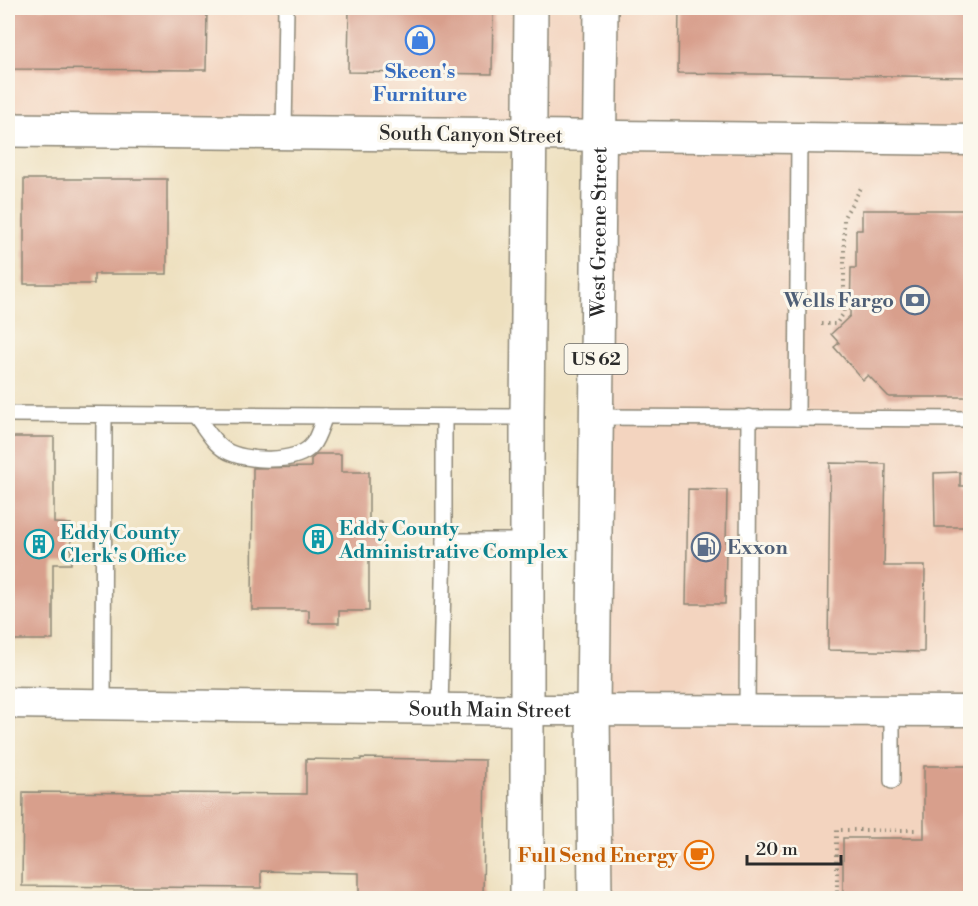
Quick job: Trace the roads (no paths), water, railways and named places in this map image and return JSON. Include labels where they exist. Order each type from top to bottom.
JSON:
[{"type":"main road","points":[[527,898],[527,417],[531,8]]},
{"type":"main road","name":"West Greene Street","points":[[593,710],[602,8]]},
{"type":"main road","name":"South Canyon Street","points":[[8,130],[530,135]]},
{"type":"main road","name":"US 62","points":[[593,710],[595,898]]},
{"type":"street","name":"South Canyon Street","points":[[530,135],[970,140]]},
{"type":"street","name":"South Main Street","points":[[8,703],[527,710],[970,711]]},
{"type":"lane","points":[[284,133],[286,8]]},
{"type":"lane","points":[[797,418],[799,138]]},
{"type":"lane","points":[[8,414],[527,417]]},
{"type":"lane","points":[[103,704],[104,415]]},
{"type":"lane","points":[[195,415],[223,449],[238,457],[273,459],[300,455],[313,445],[325,416]]},
{"type":"lane","points":[[440,709],[444,417]]},
{"type":"lane","points":[[596,417],[970,419]]},
{"type":"lane","points":[[747,711],[749,417]]},
{"type":"lane","points":[[444,541],[527,541]]},
{"type":"lane","points":[[892,711],[892,781]]},
{"type":"place","name":"Skeen's Furniture","points":[[420,40]]},
{"type":"place","name":"Wells Fargo","points":[[915,300]]},
{"type":"place","name":"Eddy County Administrative Complex","points":[[318,539]]},
{"type":"place","name":"Eddy County Clerk's Office","points":[[39,544]]},
{"type":"place","name":"Exxon","points":[[706,547]]},
{"type":"place","name":"Full Send Energy","points":[[699,855]]}]
